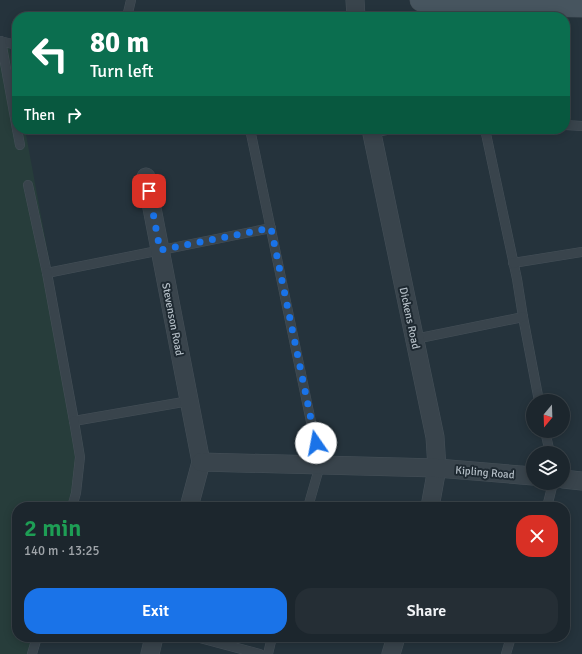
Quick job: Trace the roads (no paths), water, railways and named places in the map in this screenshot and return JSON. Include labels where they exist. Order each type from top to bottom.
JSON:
[{"type":"street","points":[[355,0],[356,12]]},
{"type":"street","points":[[430,0],[466,4],[582,6]]},
{"type":"street","name":"Dickens Road","points":[[373,134],[435,437],[437,468],[431,502]]},
{"type":"street","name":"Stevenson Road","points":[[146,177],[201,462],[190,502]]},
{"type":"street","points":[[201,462],[437,468]]},
{"type":"street","name":"Kipling Road","points":[[437,468],[526,475]]},
{"type":"street","points":[[570,480],[582,481]]},
{"type":"street","points":[[150,654],[153,642]]},
{"type":"street","points":[[391,654],[395,642]]},
{"type":"lane","points":[[129,12],[131,0]]},
{"type":"lane","points":[[12,44],[1,41],[12,102]]},
{"type":"lane","points":[[570,125],[582,126]]},
{"type":"lane","points":[[18,134],[20,145]]},
{"type":"lane","points":[[251,134],[320,465],[309,502]]},
{"type":"lane","points":[[487,134],[538,394]]},
{"type":"lane","points":[[28,185],[47,273],[80,457],[76,493],[73,502]]},
{"type":"lane","points":[[47,273],[271,228]]},
{"type":"lane","points":[[513,263],[582,252]]},
{"type":"lane","points":[[415,339],[523,317]]},
{"type":"lane","points":[[74,420],[189,401]]},
{"type":"lane","points":[[548,502],[552,490]]},
{"type":"lane","points":[[32,654],[36,642]]},
{"type":"lane","points":[[215,642],[260,654]]},
{"type":"lane","points":[[268,654],[271,642]]},
{"type":"lane","points":[[506,654],[510,642]]}]
